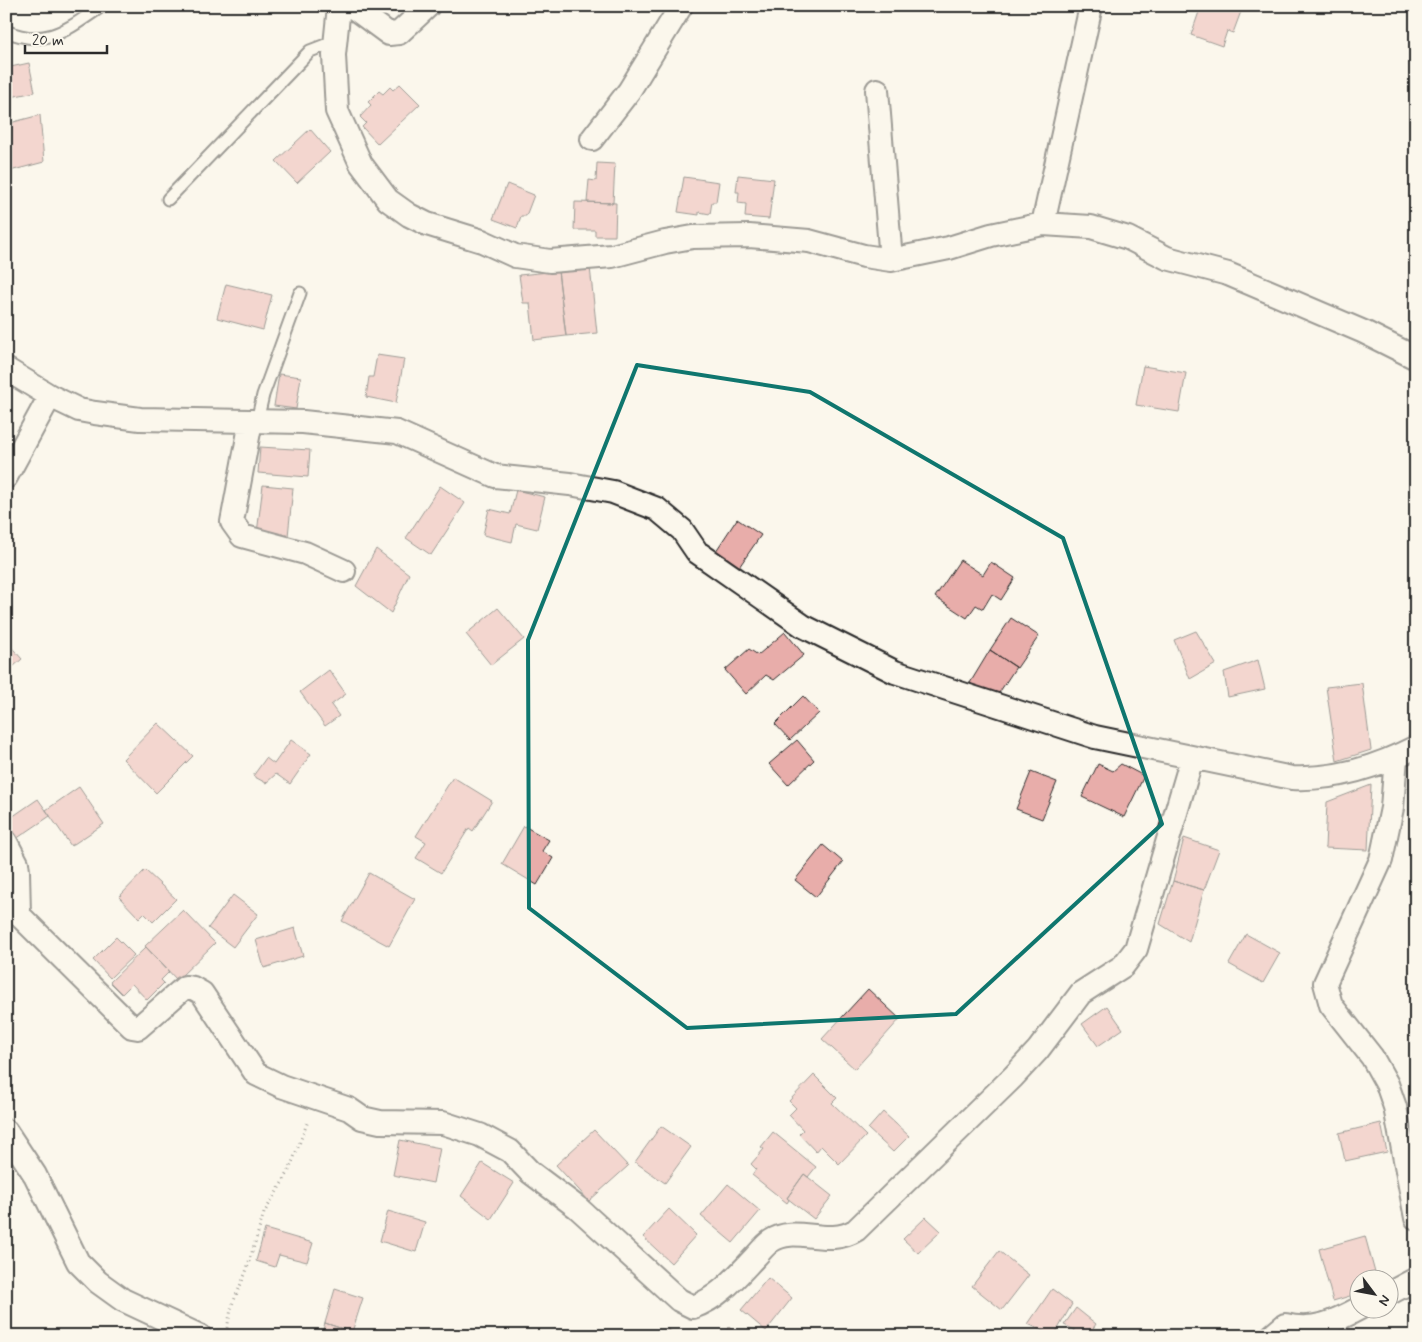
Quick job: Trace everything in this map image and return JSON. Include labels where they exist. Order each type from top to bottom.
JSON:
[{"type":"street","points":[[339,6],[334,80],[337,111],[361,164],[388,200],[427,224],[482,241],[515,256],[550,261],[612,256],[665,242],[693,237],[749,236],[809,241],[864,256],[891,260],[1044,224],[1091,227],[1128,238],[1167,258],[1228,274],[1364,332],[1416,358]]},
{"type":"street","points":[[351,6],[388,34],[399,33],[428,6]]},
{"type":"street","points":[[592,139],[629,91],[681,6]]},
{"type":"street","points":[[1044,224],[1091,6]]},
{"type":"street","points":[[877,90],[891,260]]},
{"type":"street","points":[[6,369],[50,396],[78,410],[140,419],[304,422],[397,432],[495,476],[570,484],[613,492],[657,510],[682,530],[697,552],[803,626],[895,672],[1095,737],[1292,778],[1319,779],[1350,772],[1406,752]]},
{"type":"street","points":[[6,478],[50,396]]},
{"type":"street","points":[[254,421],[232,522],[242,536],[305,553],[344,571]]},
{"type":"street","points":[[1406,752],[1381,860],[1325,983],[1331,1005],[1372,1057],[1387,1084],[1395,1107],[1409,1190],[1416,1218]]},
{"type":"street","points":[[6,842],[17,863],[19,915],[132,1027],[138,1028],[185,987],[193,988],[202,993],[256,1074],[281,1086],[349,1109],[362,1118],[380,1122],[443,1123],[480,1135],[510,1151],[530,1172],[578,1208],[679,1300],[693,1307],[706,1302],[722,1291],[771,1241],[786,1235],[836,1238],[846,1236],[856,1230],[1013,1077],[1038,1050],[1081,993],[1122,966],[1136,949],[1192,758]]},
{"type":"street","points":[[6,1132],[34,1175],[78,1262],[98,1282],[122,1300],[200,1336]]},
{"type":"street","points":[[1400,1288],[1416,1279]]},
{"type":"street","points":[[1272,1336],[1285,1325],[1302,1329],[1318,1326],[1350,1312]]},
{"type":"lane","points":[[6,31],[21,38],[42,40],[65,31],[102,6]]},
{"type":"lane","points":[[168,199],[310,51],[336,41]]},
{"type":"lane","points":[[254,421],[300,293]]},
{"type":"path","points":[[226,1336],[232,1305],[246,1272],[264,1213],[288,1173],[318,1097]]},
{"type":"highlighted area","points":[[637,365],[810,392],[1063,538],[1162,824],[956,1014],[687,1028],[529,908],[528,640]]},
{"type":"building","points":[[1201,6],[1243,6],[1233,33],[1227,31],[1222,46],[1191,35]]},
{"type":"building","points":[[29,63],[35,92],[6,98],[6,68]]},
{"type":"building","points":[[400,84],[420,104],[378,144],[362,127],[366,123],[360,117],[371,105],[368,102],[379,91],[383,94],[390,87],[393,90]]},
{"type":"building","points":[[40,115],[44,162],[10,171],[6,156],[6,124]]},
{"type":"building","points":[[310,129],[330,152],[297,183],[276,161]]},
{"type":"building","points":[[597,163],[615,164],[613,203],[587,202],[589,180],[596,181]]},
{"type":"building","points":[[738,175],[774,179],[769,219],[745,217],[746,204],[738,203],[739,192],[736,192]]},
{"type":"building","points":[[684,177],[719,182],[716,202],[712,202],[710,214],[699,212],[699,215],[678,212]]},
{"type":"building","points":[[507,184],[534,195],[526,216],[521,216],[517,228],[493,219]]},
{"type":"building","points":[[575,202],[616,203],[615,236],[595,236],[595,230],[574,230]]},
{"type":"building","points":[[590,267],[597,333],[566,336],[558,271]]},
{"type":"building","points":[[558,271],[566,336],[534,340],[530,303],[523,303],[519,275]]},
{"type":"building","points":[[226,284],[272,295],[263,330],[217,318]]},
{"type":"building","points":[[377,355],[404,359],[396,403],[366,397],[369,377],[373,377]]},
{"type":"building","points":[[1143,366],[1186,373],[1179,412],[1136,405]]},
{"type":"building","points":[[279,374],[301,377],[296,409],[274,406]]},
{"type":"building","points":[[260,447],[310,450],[308,477],[258,473]]},
{"type":"building","points":[[263,485],[293,488],[288,536],[257,533]]},
{"type":"building","points":[[440,486],[465,503],[431,555],[406,538]]},
{"type":"building","points":[[516,490],[545,497],[537,529],[516,524],[512,542],[483,535],[489,509],[510,514]]},
{"type":"building","points":[[737,519],[761,535],[735,573],[712,557]]},
{"type":"building","points":[[376,549],[409,574],[391,613],[356,586]]},
{"type":"building","points":[[960,560],[983,575],[991,562],[1015,578],[1001,600],[992,594],[983,609],[976,605],[967,618],[935,597]]},
{"type":"building","points":[[498,608],[524,639],[491,665],[466,634]]},
{"type":"building","points":[[1011,618],[1039,636],[1017,668],[990,650]]},
{"type":"building","points":[[1196,631],[1216,664],[1190,679],[1174,640]]},
{"type":"building","points":[[785,632],[804,655],[774,680],[766,675],[746,694],[725,670],[749,649],[758,655]]},
{"type":"building","points":[[6,641],[22,659],[6,673]]},
{"type":"building","points":[[990,650],[1016,667],[995,699],[970,683]]},
{"type":"building","points":[[1258,660],[1265,689],[1228,697],[1224,672]]},
{"type":"building","points":[[329,670],[346,694],[331,705],[339,716],[325,726],[300,692]]},
{"type":"building","points":[[1362,683],[1371,750],[1337,761],[1326,687]]},
{"type":"building","points":[[803,696],[819,713],[790,740],[775,724]]},
{"type":"building","points":[[158,723],[193,756],[156,793],[123,759]]},
{"type":"building","points":[[291,740],[311,754],[290,784],[276,774],[266,783],[253,776],[266,758],[274,764]]},
{"type":"building","points":[[797,740],[814,760],[788,785],[769,764]]},
{"type":"building","points":[[1098,764],[1113,771],[1121,764],[1144,776],[1124,817],[1082,797]]},
{"type":"building","points":[[1031,772],[1057,782],[1042,819],[1016,809]]},
{"type":"building","points":[[453,777],[492,801],[473,831],[469,828],[441,873],[416,858],[426,842],[416,836]]},
{"type":"building","points":[[1371,785],[1368,850],[1325,848],[1327,802]]},
{"type":"building","points":[[79,787],[104,824],[71,846],[46,810]]},
{"type":"building","points":[[38,799],[50,816],[16,839],[6,825],[6,821]]},
{"type":"building","points":[[524,826],[549,840],[542,851],[553,858],[537,885],[502,864]]},
{"type":"building","points":[[1184,838],[1219,850],[1204,890],[1173,881]]},
{"type":"building","points":[[823,845],[843,862],[816,897],[795,880]]},
{"type":"building","points":[[145,870],[176,899],[153,922],[144,913],[139,918],[119,897]]},
{"type":"building","points":[[369,873],[415,899],[389,946],[342,921]]},
{"type":"building","points":[[1173,881],[1204,890],[1189,942],[1160,924]]},
{"type":"building","points":[[233,895],[258,914],[233,947],[208,928]]},
{"type":"building","points":[[183,910],[215,943],[177,980],[145,946]]},
{"type":"building","points":[[295,928],[303,956],[264,968],[256,940]]},
{"type":"building","points":[[1246,934],[1280,953],[1263,983],[1229,964]]},
{"type":"building","points":[[116,937],[134,955],[110,978],[93,960]]},
{"type":"building","points":[[146,947],[169,972],[161,980],[164,983],[147,1000],[132,984],[122,994],[110,982]]},
{"type":"building","points":[[868,989],[900,1019],[855,1069],[822,1039]]},
{"type":"building","points":[[1107,1006],[1123,1029],[1098,1046],[1082,1024]]},
{"type":"building","points":[[814,1075],[837,1098],[832,1103],[866,1136],[839,1164],[821,1146],[816,1152],[799,1134],[803,1130],[789,1115],[796,1108],[789,1101]]},
{"type":"building","points":[[883,1112],[909,1136],[893,1152],[868,1129]]},
{"type":"building","points":[[1381,1123],[1387,1152],[1345,1161],[1339,1133]]},
{"type":"building","points":[[661,1126],[691,1147],[665,1183],[635,1162]]},
{"type":"building","points":[[594,1130],[628,1166],[589,1201],[556,1165]]},
{"type":"building","points":[[773,1132],[816,1167],[808,1177],[804,1174],[787,1198],[789,1200],[787,1203],[752,1175],[756,1169],[751,1164],[764,1149],[761,1147]]},
{"type":"building","points":[[400,1140],[440,1148],[433,1183],[393,1175]]},
{"type":"building","points":[[482,1163],[514,1183],[491,1219],[461,1196]]},
{"type":"building","points":[[804,1174],[832,1196],[814,1219],[787,1198]]},
{"type":"building","points":[[728,1184],[760,1211],[733,1243],[701,1216]]},
{"type":"building","points":[[669,1209],[696,1235],[671,1263],[643,1237]]},
{"type":"building","points":[[388,1211],[425,1222],[416,1252],[380,1241]]},
{"type":"building","points":[[926,1217],[941,1231],[918,1253],[903,1239]]},
{"type":"building","points":[[265,1229],[313,1243],[307,1262],[279,1255],[275,1267],[256,1261]]},
{"type":"building","points":[[1365,1236],[1374,1270],[1350,1270],[1350,1296],[1333,1301],[1319,1249]]},
{"type":"building","points":[[999,1251],[1029,1275],[1002,1310],[972,1286]]},
{"type":"building","points":[[768,1278],[792,1298],[766,1331],[741,1310]]},
{"type":"building","points":[[335,1289],[363,1298],[352,1332],[325,1323]]},
{"type":"building","points":[[1052,1289],[1072,1304],[1054,1336],[1028,1324]]},
{"type":"building","points":[[1076,1308],[1096,1324],[1088,1336],[1071,1336],[1075,1330],[1064,1325]]},
{"type":"building","points":[[325,1323],[352,1332],[351,1336],[321,1336]]},
{"type":"building","points":[[729,1327],[739,1336],[722,1336]]},
{"type":"building","points":[[668,1329],[676,1336],[662,1336]]}]
